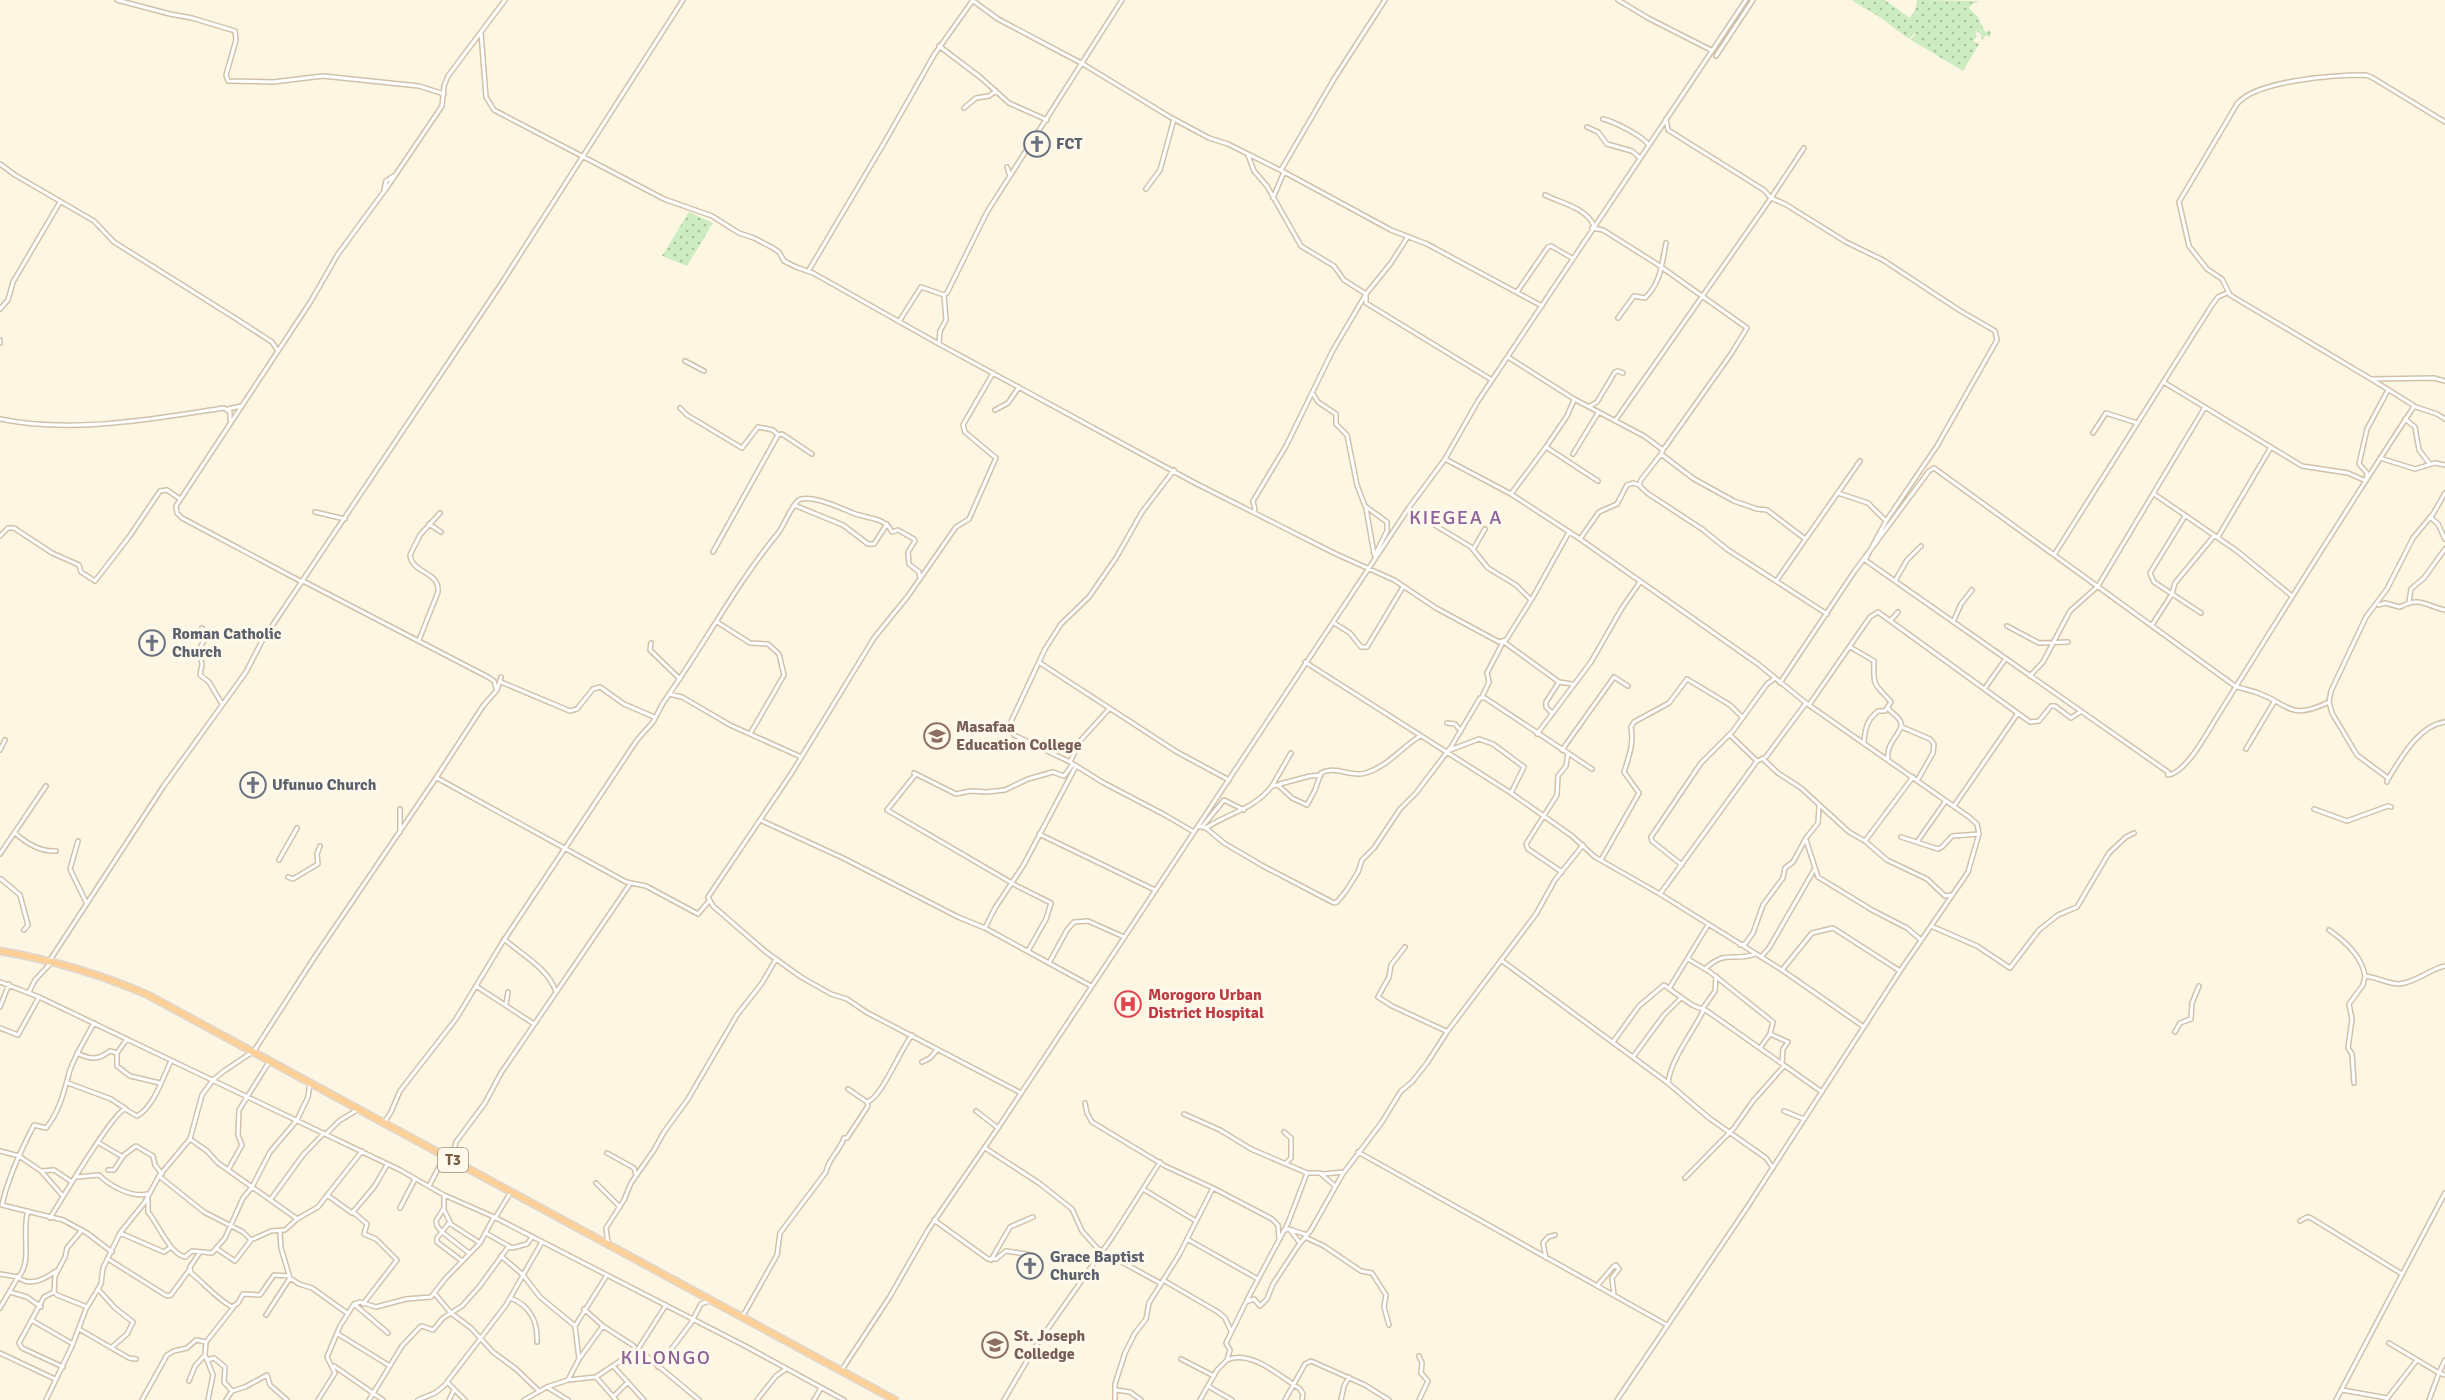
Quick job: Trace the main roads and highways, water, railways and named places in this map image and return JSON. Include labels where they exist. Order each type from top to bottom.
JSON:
[{"type":"highway","name":"T3","points":[[0,951],[52,960],[115,980],[148,995],[895,1400]]},
{"type":"place","name":"FCT","points":[[1037,144]]},
{"type":"place","name":"Roman Catholic Church","points":[[152,643]]},
{"type":"place","name":"Masafaa Education College","points":[[937,736]]},
{"type":"place","name":"Ufunuo Church","points":[[253,785]]},
{"type":"place","name":"Morogoro Urban District Hospital","points":[[1128,1004]]},
{"type":"place","name":"Grace Baptist Church","points":[[1030,1266]]},
{"type":"place","name":"St. Joseph Colledge","points":[[995,1345]]},
{"type":"district","name":"KIEGEA A","points":[[1456,517]]},
{"type":"district","name":"KILONGO","points":[[666,1357]]}]
